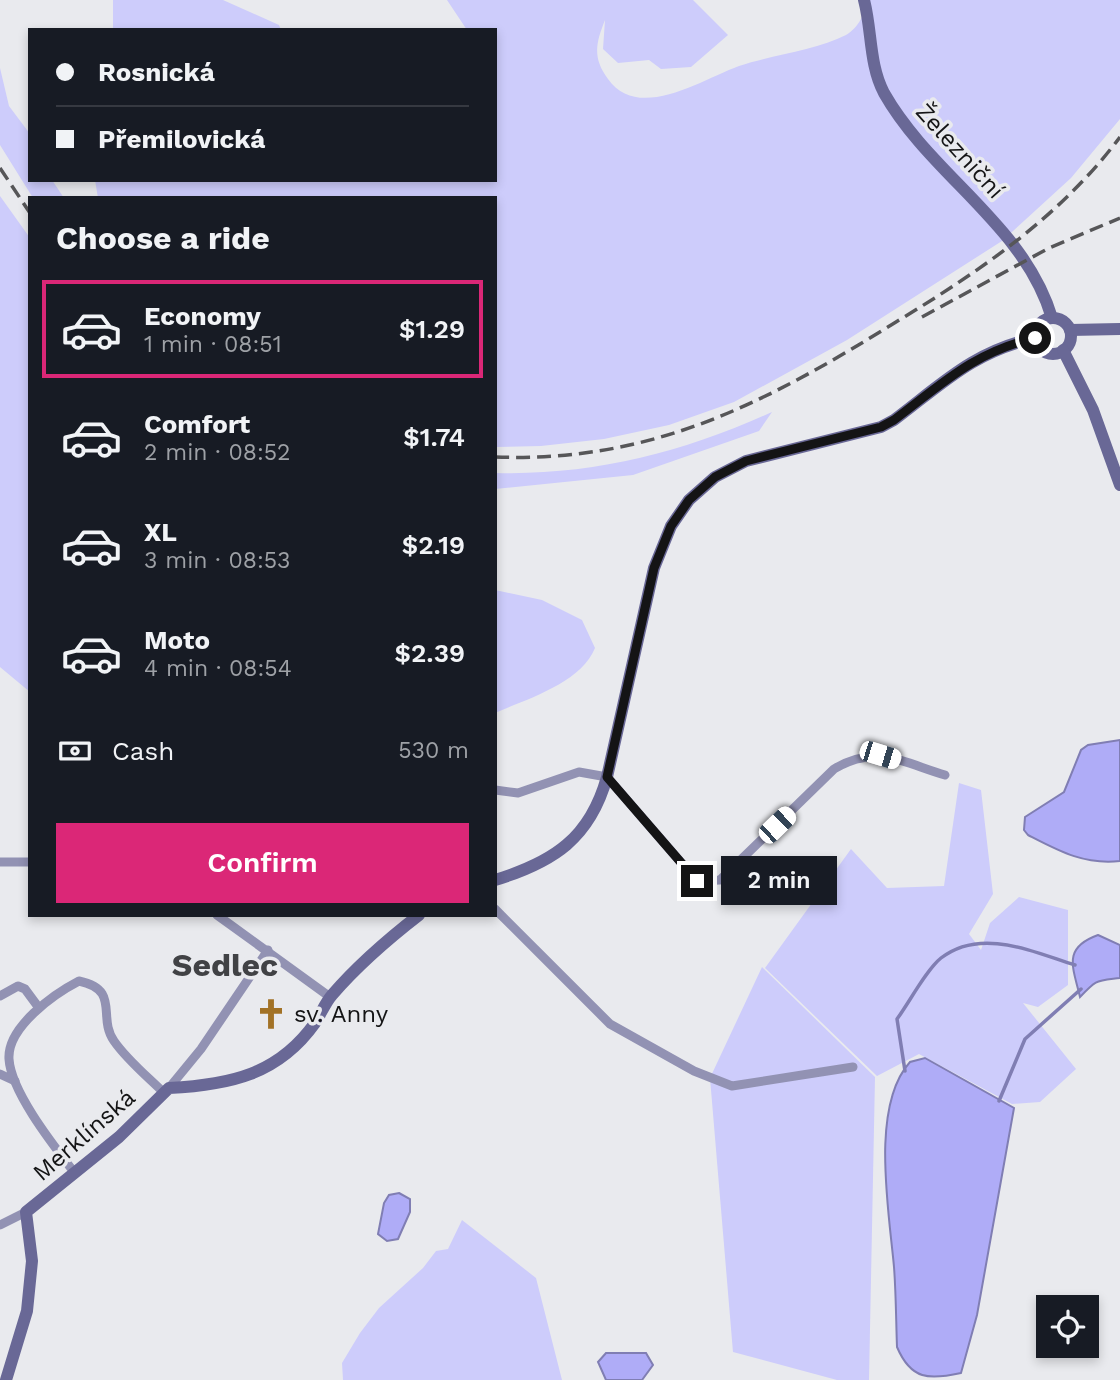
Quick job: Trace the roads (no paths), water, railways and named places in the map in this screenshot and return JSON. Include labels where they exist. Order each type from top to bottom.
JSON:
[{"type":"street","name":"Železniční","points":[[864,0],[872,54],[883,92],[908,127],[1020,251],[1045,295],[1052,318]]},
{"type":"street","points":[[1052,318],[1065,323],[1070,330],[1070,340],[1063,350],[1046,352],[1039,347],[1035,338],[1039,324],[1052,318]]},
{"type":"street","points":[[1070,330],[1120,329]]},
{"type":"street","points":[[497,879],[539,863],[571,841],[595,809],[607,777],[654,568],[671,526],[689,500],[715,477],[746,461],[881,427],[967,364],[1008,344],[1035,338]]},
{"type":"street","points":[[1063,350],[1088,399],[1120,485]]},
{"type":"street","points":[[497,790],[518,793],[579,772],[607,777],[697,881],[720,880],[834,769],[855,757],[880,755],[945,775]]},
{"type":"street","points":[[0,862],[28,862]]},
{"type":"street","points":[[497,911],[610,1024],[694,1071],[732,1086],[853,1067]]},
{"type":"street","points":[[220,917],[330,997]]},
{"type":"street","name":"Merklínská","points":[[167,1090],[216,1086],[245,1078],[265,1068],[285,1054],[314,1024],[330,997],[417,917]]},
{"type":"street","name":"Merklínská","points":[[26,1213],[118,1137],[167,1090],[201,1049],[268,950]]},
{"type":"street","points":[[74,1172],[15,1081],[9,1057],[20,1028],[40,1008],[79,981],[98,988],[105,998],[112,1039],[167,1090]]},
{"type":"street","points":[[0,996],[18,986],[25,989],[40,1008]]},
{"type":"street","points":[[0,1074],[15,1081]]},
{"type":"street","points":[[0,1225],[26,1213],[32,1261],[27,1311],[6,1380]]},
{"type":"waterway","points":[[905,1071],[897,1019],[941,958],[973,944],[990,943],[1025,949],[1075,965]]},
{"type":"waterway","points":[[999,1101],[1025,1039],[1081,989]]},
{"type":"railway","points":[[497,457],[552,456],[606,450],[657,438],[706,422],[801,378],[927,303],[988,262],[1072,192],[1120,137]]},
{"type":"railway","points":[[0,168],[28,210]]},
{"type":"railway","points":[[922,317],[1049,248],[1120,218]]},
{"type":"place","name":"sv. Anny","points":[[271,1014]]},
{"type":"district","name":"Sedlec","points":[[225,965]]}]
